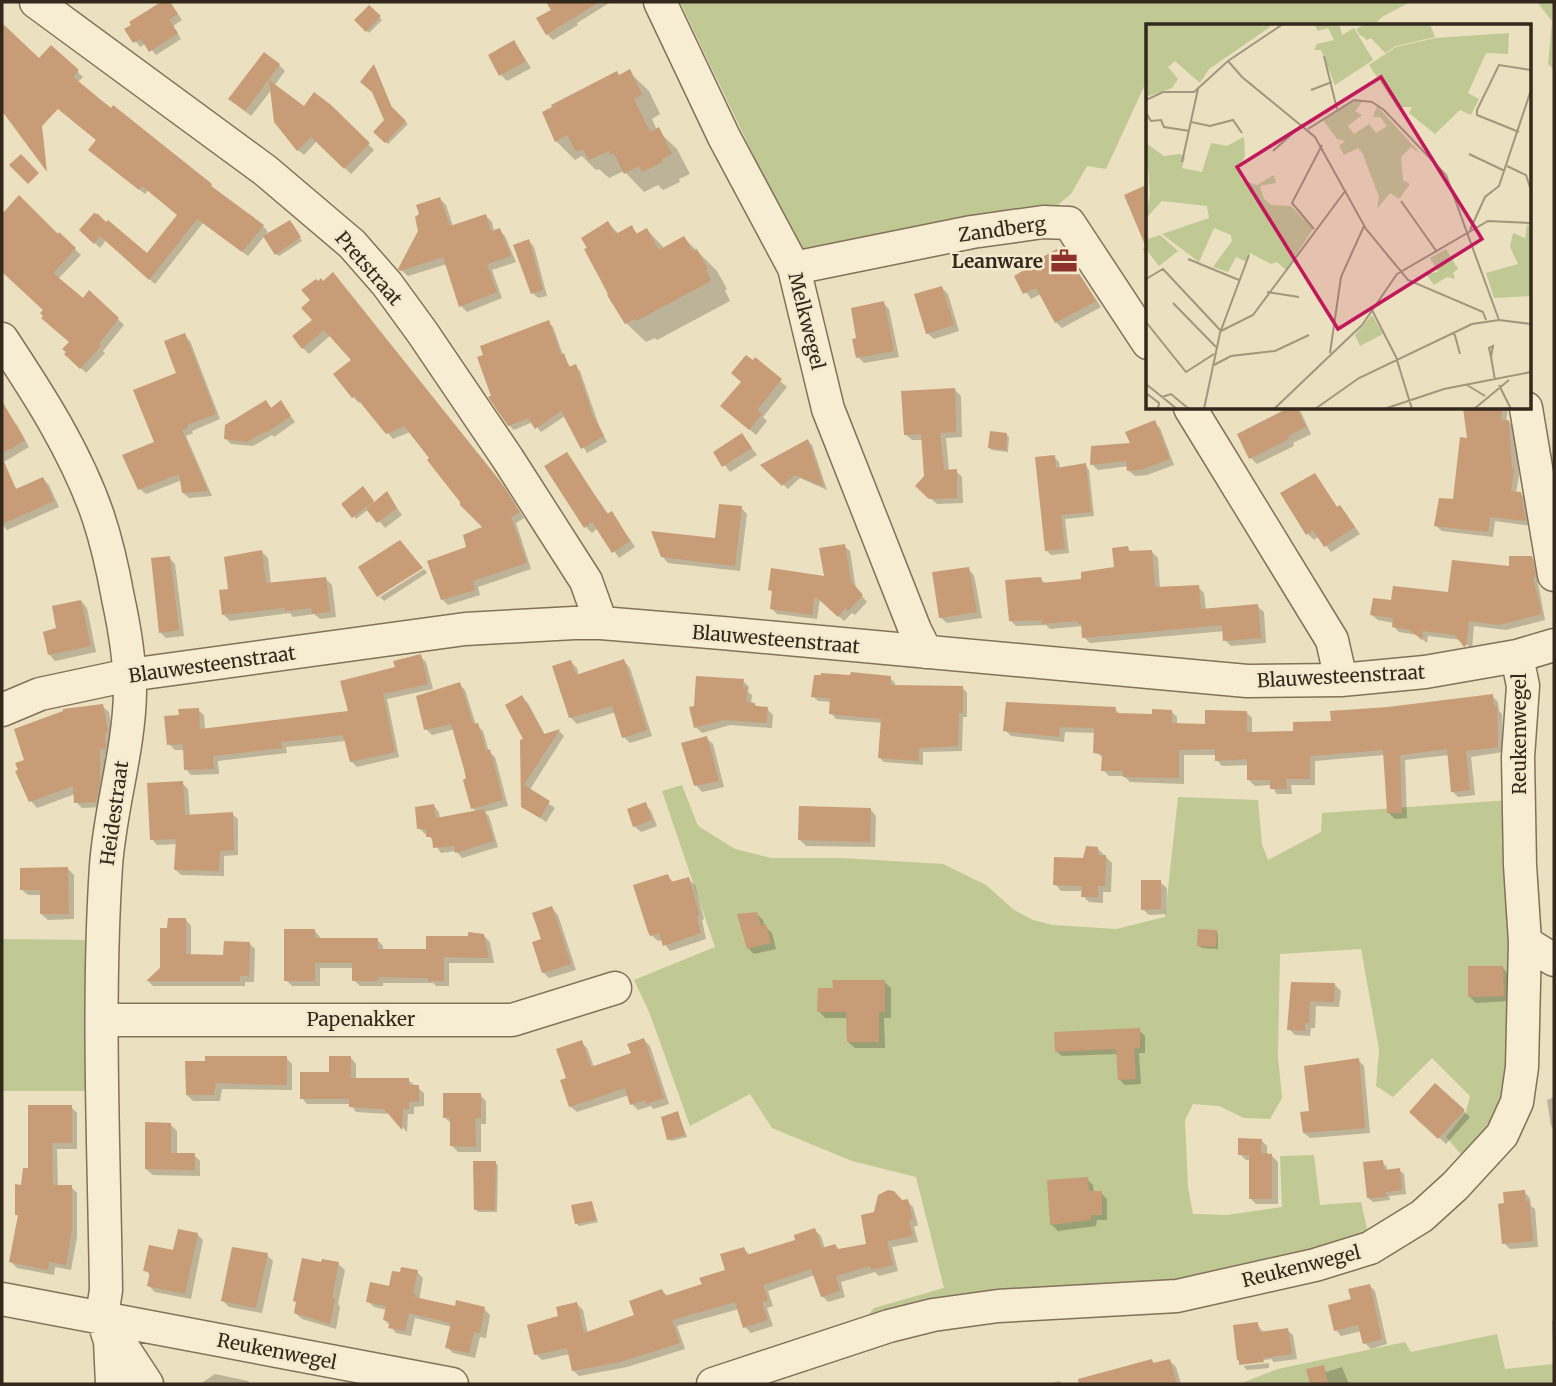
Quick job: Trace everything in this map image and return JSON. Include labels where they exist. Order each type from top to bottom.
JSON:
[{"type":"street","name":"Pretstraat","points":[[36,2],[266,171],[337,230],[366,260],[422,332],[573,559],[586,581],[601,623]]},
{"type":"street","name":"Melkwegel","points":[[660,2],[724,138],[794,268],[828,409],[926,652]]},
{"type":"street","name":"Zandberg","points":[[794,268],[972,232],[1043,222],[1069,223],[1146,340]]},
{"type":"street","name":"Heidestraat","points":[[2,339],[62,436],[97,514],[109,555],[128,647],[126,730],[106,864],[102,1020],[106,1290],[102,1316]]},
{"type":"street","points":[[1191,410],[1332,640],[1341,680]]},
{"type":"street","points":[[1526,410],[1554,575]]},
{"type":"street","name":"Blauwesteenstraat","points":[[2,710],[40,694],[129,675],[465,629],[601,623],[1247,681],[1341,680],[1425,673],[1517,656],[1554,645]]},
{"type":"street","name":"Reukenwegel","points":[[713,1384],[889,1326],[933,1315],[998,1306],[1177,1297],[1315,1265],[1370,1248],[1422,1216],[1455,1186],[1502,1135],[1517,1102],[1522,1067],[1525,942],[1518,757],[1523,686],[1517,656]]},
{"type":"street","points":[[1525,942],[1554,960]]},
{"type":"street","name":"Papenakker","points":[[102,1020],[512,1020],[615,988]]},
{"type":"street","name":"Reukenwegel","points":[[2,1299],[452,1384]]},
{"type":"street","points":[[102,1316],[110,1341],[112,1384]]},
{"type":"street","points":[[102,1316],[147,1384]]},
{"type":"green space","points":[[680,2],[1410,2],[1382,17],[1375,24],[1146,24],[1146,82],[1106,169],[1087,166],[1071,194],[1054,208],[803,259]]},
{"type":"green space","points":[[1537,2],[1554,2],[1554,70],[1548,64],[1552,21]]},
{"type":"green space","points":[[682,785],[698,826],[735,849],[771,858],[841,858],[943,864],[986,885],[1014,910],[1033,920],[1053,925],[1116,929],[1165,917],[1178,797],[1258,800],[1262,844],[1268,860],[1321,832],[1322,813],[1511,800],[1513,1043],[1498,1120],[1466,1160],[1446,1137],[1466,1112],[1470,1096],[1432,1058],[1393,1097],[1376,1086],[1379,1049],[1361,949],[1280,954],[1278,1056],[1282,1098],[1270,1119],[1244,1118],[1219,1106],[1193,1104],[1185,1120],[1188,1187],[1193,1214],[1227,1215],[1282,1207],[1280,1156],[1314,1155],[1320,1205],[1361,1202],[1368,1233],[1280,1262],[1203,1282],[861,1325],[874,1308],[944,1288],[916,1177],[852,1161],[772,1128],[750,1094],[690,1126],[650,1014],[634,980],[715,947],[662,791]]},
{"type":"green space","points":[[2,939],[91,940],[88,1091],[2,1091]]},
{"type":"green space","points":[[1497,1334],[1505,1369],[1554,1364],[1554,1384],[1239,1384],[1278,1369],[1405,1342],[1411,1352]]},
{"type":"building","points":[[161,2],[170,2],[178,14],[169,20],[178,33],[149,52],[141,39],[133,43],[124,29],[131,25],[129,22]]},
{"type":"building","points":[[546,2],[599,2],[546,35],[536,18],[551,10]]},
{"type":"building","points":[[369,5],[381,16],[366,32],[354,20]]},
{"type":"building","points":[[2,23],[39,58],[51,45],[79,70],[73,77],[111,108],[113,105],[212,184],[211,186],[264,225],[242,252],[197,219],[149,280],[100,236],[94,244],[79,230],[94,213],[98,214],[147,253],[177,215],[142,186],[139,190],[88,150],[96,140],[58,109],[42,126],[47,172],[2,111]]},
{"type":"building","points":[[514,40],[526,61],[499,76],[488,55]]},
{"type":"building","points":[[264,52],[280,64],[245,111],[228,99]]},
{"type":"building","points":[[374,64],[391,106],[406,121],[385,143],[373,132],[384,120],[372,92],[360,82]]},
{"type":"building","points":[[630,69],[642,95],[634,99],[650,132],[659,127],[672,154],[661,160],[663,162],[642,172],[639,166],[624,174],[614,153],[610,155],[609,151],[589,160],[583,149],[576,152],[567,135],[555,142],[542,112],[617,71],[619,75]]},
{"type":"building","points":[[269,80],[304,106],[314,92],[370,143],[344,169],[311,137],[297,151],[274,122]]},
{"type":"building","points":[[21,154],[39,173],[28,184],[9,165]]},
{"type":"building","points":[[1144,186],[1146,247],[1124,195]]},
{"type":"building","points":[[19,195],[76,248],[53,273],[83,298],[89,290],[119,318],[99,344],[101,346],[80,369],[64,354],[66,352],[62,349],[69,342],[41,318],[43,316],[40,313],[43,310],[2,272],[2,214]]},
{"type":"building","points":[[440,197],[450,226],[486,214],[491,231],[500,228],[511,256],[487,264],[497,292],[459,307],[443,257],[400,271],[398,269],[418,231],[415,217],[419,214],[416,205]]},
{"type":"building","points":[[290,220],[301,237],[275,255],[263,236]]},
{"type":"building","points":[[608,221],[616,234],[632,225],[636,234],[647,228],[659,250],[684,236],[693,251],[697,249],[711,281],[636,321],[635,319],[625,324],[607,295],[581,238]]},
{"type":"building","points":[[529,239],[543,290],[531,294],[513,245]]},
{"type":"building","points":[[1062,246],[1096,301],[1055,323],[1036,288],[1023,294],[1014,276]]},
{"type":"building","points":[[333,272],[500,481],[520,512],[511,517],[527,563],[473,581],[475,590],[441,600],[427,561],[466,547],[463,535],[482,527],[460,505],[404,426],[386,434],[355,396],[352,398],[333,374],[351,360],[324,330],[302,349],[292,336],[312,320],[301,308],[310,300],[301,290],[316,279],[318,281],[321,278],[323,281]]},
{"type":"building","points":[[942,286],[954,325],[926,334],[914,294]]},
{"type":"building","points":[[884,301],[894,351],[856,358],[851,308]]},
{"type":"building","points":[[549,320],[561,355],[564,353],[569,367],[576,364],[593,416],[604,436],[581,449],[561,411],[535,429],[528,418],[508,426],[488,397],[491,396],[477,357],[483,355],[480,346]]},
{"type":"building","points":[[185,333],[216,414],[187,425],[188,428],[182,430],[208,491],[182,493],[179,474],[138,490],[122,455],[154,442],[133,390],[176,373],[164,341]]},
{"type":"building","points":[[746,355],[753,360],[755,357],[782,379],[757,410],[762,414],[749,430],[720,406],[741,382],[731,373]]},
{"type":"building","points":[[955,388],[956,432],[940,433],[944,470],[957,469],[957,498],[929,499],[915,486],[924,476],[921,434],[904,435],[901,391]]},
{"type":"building","points":[[266,400],[271,408],[281,400],[291,416],[247,442],[224,439],[225,425]]},
{"type":"building","points":[[2,401],[25,440],[2,454]]},
{"type":"building","points":[[1284,410],[1298,410],[1306,427],[1288,436],[1289,439],[1249,459],[1237,434]]},
{"type":"building","points":[[1463,410],[1502,410],[1501,421],[1509,420],[1514,468],[1511,491],[1521,492],[1526,521],[1490,517],[1488,532],[1434,526],[1439,498],[1453,499],[1460,437],[1467,438]]},
{"type":"building","points":[[1155,420],[1170,459],[1140,470],[1127,471],[1126,461],[1090,465],[1091,446],[1130,443],[1125,432]]},
{"type":"building","points":[[990,431],[1007,433],[1006,450],[988,448]]},
{"type":"building","points":[[742,433],[752,448],[722,467],[713,452]]},
{"type":"building","points":[[808,439],[824,487],[795,475],[782,486],[760,465]]},
{"type":"building","points":[[567,452],[607,514],[612,511],[630,541],[612,553],[592,522],[584,528],[544,466]]},
{"type":"building","points":[[1055,455],[1056,468],[1086,463],[1091,512],[1061,515],[1065,549],[1045,551],[1035,457]]},
{"type":"building","points":[[2,457],[16,489],[43,477],[54,501],[2,524]]},
{"type":"building","points":[[1315,473],[1337,507],[1340,505],[1355,527],[1324,547],[1313,530],[1306,535],[1280,493]]},
{"type":"building","points":[[363,486],[374,501],[352,518],[341,504]]},
{"type":"building","points":[[387,491],[397,508],[377,523],[366,509]]},
{"type":"building","points":[[719,504],[742,506],[735,566],[661,557],[651,531],[715,538]]},
{"type":"building","points":[[400,540],[423,568],[377,597],[358,567]]},
{"type":"building","points":[[845,544],[851,581],[863,595],[848,611],[845,608],[838,617],[815,596],[812,615],[770,609],[772,591],[768,590],[771,568],[824,576],[819,548]]},
{"type":"building","points":[[1128,546],[1129,551],[1152,550],[1155,587],[1199,585],[1201,609],[1258,604],[1261,638],[1223,641],[1222,625],[1082,638],[1081,624],[1078,624],[1078,621],[1042,624],[1042,620],[1009,621],[1005,580],[1041,577],[1042,583],[1081,579],[1081,572],[1114,567],[1112,548]]},
{"type":"building","points":[[262,550],[266,583],[326,577],[330,612],[312,614],[311,608],[285,611],[285,608],[222,615],[219,590],[228,589],[224,557]]},
{"type":"building","points":[[170,556],[179,630],[159,633],[151,558]]},
{"type":"building","points":[[1509,556],[1532,556],[1536,577],[1533,578],[1542,614],[1499,625],[1469,621],[1464,647],[1455,635],[1423,631],[1422,640],[1410,630],[1392,627],[1393,618],[1370,615],[1373,598],[1391,600],[1393,586],[1448,592],[1452,560],[1509,566]]},
{"type":"building","points":[[969,567],[977,612],[939,618],[932,572]]},
{"type":"building","points":[[81,600],[91,646],[48,655],[43,632],[56,628],[52,606]]},
{"type":"building","points":[[421,654],[428,684],[383,694],[395,752],[350,762],[343,735],[281,742],[282,748],[213,756],[214,769],[184,770],[183,744],[167,745],[164,716],[179,715],[178,709],[199,708],[200,729],[348,711],[340,681],[395,667],[393,661]]},
{"type":"building","points":[[624,659],[647,730],[622,738],[612,706],[569,718],[552,666],[571,660],[576,675]]},
{"type":"building","points":[[851,672],[891,676],[890,685],[963,686],[963,713],[959,713],[958,746],[919,748],[919,761],[878,758],[881,719],[829,714],[830,698],[811,697],[814,675],[850,675]]},
{"type":"building","points":[[696,676],[744,679],[743,687],[747,687],[746,702],[768,707],[766,723],[724,720],[694,728],[689,707],[694,706]]},
{"type":"building","points":[[460,682],[473,724],[478,723],[486,751],[490,749],[503,800],[471,809],[463,780],[466,778],[464,769],[451,724],[424,730],[416,696]]},
{"type":"building","points":[[1493,694],[1494,706],[1497,706],[1498,747],[1466,751],[1470,790],[1451,792],[1447,749],[1400,755],[1402,813],[1387,813],[1383,750],[1310,756],[1310,779],[1286,779],[1287,789],[1270,789],[1270,780],[1247,780],[1247,759],[1215,761],[1215,749],[1179,750],[1179,778],[1123,777],[1123,771],[1101,771],[1102,754],[1093,753],[1094,728],[1060,727],[1059,737],[1003,731],[1006,702],[1116,707],[1115,713],[1152,714],[1152,709],[1172,710],[1172,723],[1205,724],[1205,710],[1247,711],[1247,732],[1293,731],[1293,722],[1331,721],[1330,711]]},
{"type":"building","points":[[522,695],[544,734],[560,729],[524,785],[550,801],[540,818],[521,807],[520,740],[523,739],[505,705]]},
{"type":"building","points":[[103,704],[108,732],[105,733],[106,748],[100,749],[100,782],[96,802],[74,803],[73,786],[29,802],[15,771],[18,770],[15,763],[24,760],[14,729],[63,709]]},
{"type":"building","points":[[707,736],[719,781],[694,786],[681,743]]},
{"type":"building","points":[[183,781],[185,815],[233,812],[234,850],[220,851],[219,871],[174,870],[176,839],[150,840],[147,783]]},
{"type":"building","points":[[646,802],[652,820],[633,827],[627,809]]},
{"type":"building","points":[[434,804],[436,818],[484,809],[494,841],[455,853],[454,846],[433,848],[432,837],[426,837],[426,829],[417,829],[415,807]]},
{"type":"building","points":[[799,806],[871,808],[870,842],[798,840]]},
{"type":"building","points":[[1086,846],[1098,847],[1098,855],[1106,855],[1105,886],[1098,886],[1098,897],[1081,897],[1082,886],[1053,885],[1054,857],[1083,858]]},
{"type":"building","points":[[68,867],[69,914],[40,914],[40,890],[20,890],[20,868]]},
{"type":"building","points":[[668,874],[671,882],[689,877],[699,913],[697,919],[701,933],[663,946],[659,933],[650,936],[648,932],[633,885]]},
{"type":"building","points":[[1141,880],[1161,880],[1161,909],[1141,910]]},
{"type":"building","points":[[552,906],[571,964],[542,973],[532,942],[541,939],[532,913]]},
{"type":"building","points":[[757,912],[761,926],[766,924],[771,943],[747,949],[737,914]]},
{"type":"building","points":[[168,918],[186,918],[186,954],[223,955],[224,941],[250,942],[249,976],[240,976],[240,981],[146,981],[160,968],[160,928],[167,928]]},
{"type":"building","points":[[284,929],[315,929],[315,938],[378,938],[378,949],[426,949],[426,936],[468,936],[468,932],[484,934],[489,958],[444,957],[444,981],[378,977],[378,981],[352,981],[352,963],[315,963],[315,981],[284,981]]},
{"type":"building","points":[[1198,929],[1217,930],[1216,947],[1197,946]]},
{"type":"building","points":[[1468,966],[1503,966],[1504,996],[1468,997]]},
{"type":"building","points":[[832,980],[885,980],[885,1012],[879,1012],[879,1042],[847,1042],[846,1012],[817,1012],[818,988],[833,988]]},
{"type":"building","points":[[1291,982],[1335,983],[1334,1002],[1310,1001],[1309,1023],[1305,1023],[1305,1031],[1287,1030]]},
{"type":"building","points":[[1140,1028],[1140,1048],[1134,1048],[1136,1079],[1118,1080],[1116,1049],[1055,1052],[1054,1032]]},
{"type":"building","points":[[644,1038],[664,1098],[646,1104],[645,1100],[630,1105],[625,1088],[569,1107],[560,1080],[566,1078],[556,1049],[582,1040],[591,1067],[631,1053],[627,1044]]},
{"type":"building","points":[[205,1056],[287,1056],[287,1085],[216,1083],[214,1095],[186,1095],[185,1061],[205,1061]]},
{"type":"building","points":[[329,1056],[351,1056],[351,1078],[409,1078],[409,1085],[419,1085],[419,1101],[409,1102],[409,1109],[403,1109],[402,1130],[384,1109],[349,1107],[349,1099],[300,1099],[300,1072],[329,1072]]},
{"type":"building","points":[[1359,1058],[1365,1128],[1303,1133],[1300,1112],[1309,1111],[1304,1066]]},
{"type":"building","points":[[1435,1083],[1465,1110],[1438,1139],[1409,1112]]},
{"type":"building","points":[[443,1093],[481,1093],[481,1118],[475,1118],[476,1147],[450,1146],[450,1117],[443,1118]]},
{"type":"building","points":[[28,1105],[72,1105],[72,1143],[52,1143],[53,1185],[72,1185],[72,1230],[66,1265],[49,1262],[48,1270],[9,1262],[18,1215],[15,1215],[15,1184],[21,1185],[23,1168],[28,1168]]},
{"type":"building","points":[[678,1111],[685,1135],[667,1140],[661,1117]]},
{"type":"building","points":[[145,1122],[171,1123],[171,1153],[195,1153],[195,1170],[145,1169]]},
{"type":"building","points":[[1238,1138],[1262,1139],[1261,1153],[1272,1154],[1272,1199],[1249,1199],[1249,1155],[1238,1155]]},
{"type":"building","points":[[1383,1160],[1384,1170],[1400,1168],[1402,1190],[1386,1192],[1386,1197],[1367,1198],[1363,1162]]},
{"type":"building","points":[[473,1161],[496,1161],[495,1210],[474,1210]]},
{"type":"building","points":[[1088,1177],[1089,1191],[1102,1191],[1102,1215],[1091,1215],[1091,1220],[1050,1225],[1047,1180]]},
{"type":"building","points":[[888,1190],[894,1191],[902,1200],[908,1199],[913,1219],[909,1221],[913,1236],[887,1241],[893,1265],[871,1270],[870,1266],[836,1276],[840,1291],[821,1297],[811,1269],[763,1285],[768,1300],[762,1302],[768,1320],[743,1328],[735,1302],[672,1320],[680,1343],[620,1362],[572,1371],[567,1348],[534,1355],[527,1325],[558,1316],[556,1307],[577,1302],[584,1333],[634,1315],[629,1301],[662,1289],[665,1296],[702,1284],[699,1278],[725,1270],[720,1254],[744,1247],[747,1255],[795,1240],[794,1235],[815,1228],[822,1248],[835,1244],[838,1249],[866,1244],[861,1215],[874,1212],[878,1195]]},
{"type":"building","points":[[1525,1190],[1526,1201],[1529,1201],[1533,1241],[1502,1244],[1498,1204],[1504,1203],[1503,1192]]},
{"type":"building","points":[[592,1201],[596,1220],[575,1224],[571,1205]]},
{"type":"building","points":[[178,1229],[198,1233],[185,1294],[147,1286],[150,1272],[143,1271],[149,1245],[173,1250]]},
{"type":"building","points":[[232,1247],[268,1253],[256,1308],[221,1301]]},
{"type":"building","points":[[302,1258],[339,1262],[330,1324],[294,1313],[296,1302],[293,1301]]},
{"type":"building","points":[[401,1267],[418,1270],[413,1293],[416,1294],[415,1297],[455,1306],[456,1300],[485,1307],[480,1333],[474,1332],[469,1353],[445,1348],[451,1323],[409,1313],[405,1331],[388,1328],[390,1322],[383,1320],[386,1306],[366,1302],[370,1282],[389,1286],[392,1271],[400,1272]]},
{"type":"building","points":[[1370,1284],[1382,1339],[1363,1344],[1358,1325],[1334,1331],[1328,1305],[1351,1299],[1348,1289]]},
{"type":"building","points":[[1258,1322],[1259,1332],[1288,1328],[1292,1354],[1263,1358],[1264,1362],[1239,1365],[1233,1325]]},
{"type":"building","points":[[1152,1359],[1153,1363],[1170,1359],[1177,1384],[1079,1384],[1078,1379]]},
{"type":"building","points":[[1324,1365],[1328,1384],[1310,1384],[1306,1369]]},
{"type":"place","name":"Leanware","points":[[1064,261]]}]
